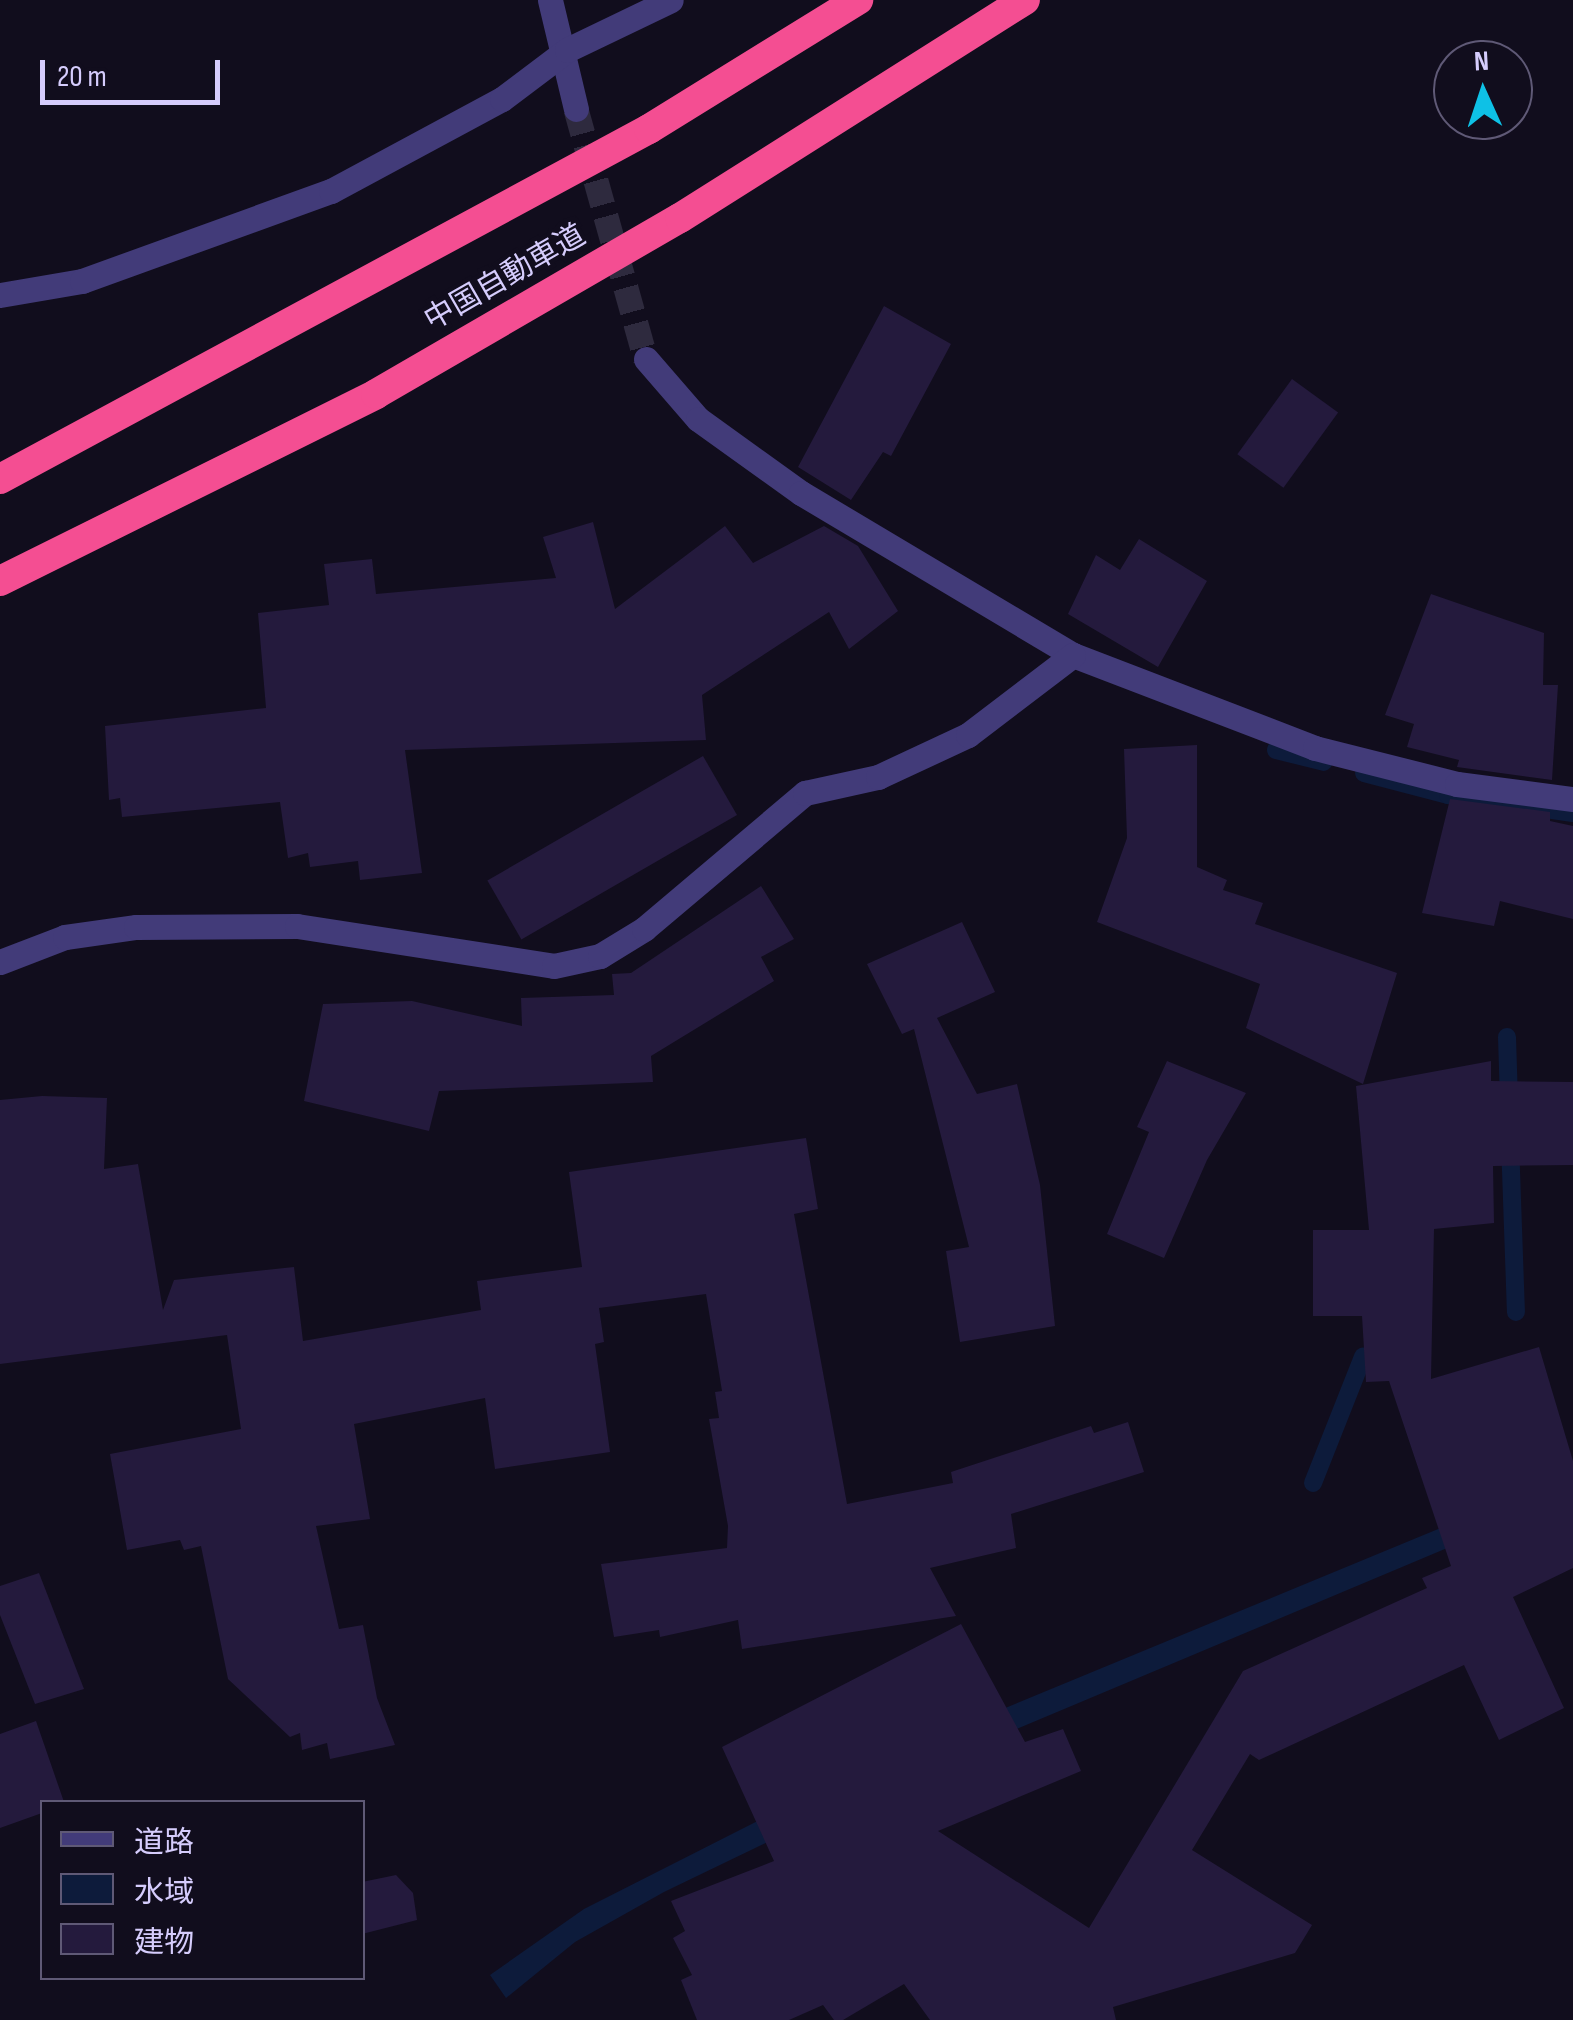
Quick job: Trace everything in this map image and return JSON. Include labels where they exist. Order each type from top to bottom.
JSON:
[{"type":"highway","name":"中国自動車道","points":[[0,479],[649,129],[858,0]]},
{"type":"highway","name":"中国自動車道","points":[[0,581],[376,394],[680,218],[1025,0]]},
{"type":"street","points":[[550,0],[567,50],[576,109]]},
{"type":"street","points":[[0,295],[82,281],[331,191],[502,99],[567,50],[671,0]]},
{"type":"street","points":[[646,358],[698,420],[801,492],[1074,655],[1315,748],[1457,784],[1573,799]]},
{"type":"street","points":[[0,962],[65,938],[136,927],[297,926],[554,966],[600,956],[644,929],[804,794],[878,777],[968,735],[1074,655]]},
{"type":"water","points":[[1443,1527],[1452,1546],[898,1779],[664,1892],[575,1942],[506,1998],[490,1975],[584,1909],[870,1764]]},
{"type":"building","points":[[884,306],[951,344],[891,456],[883,452],[851,500],[798,467]]},
{"type":"building","points":[[1292,379],[1338,413],[1283,488],[1237,454]]},
{"type":"building","points":[[593,522],[615,609],[725,526],[753,563],[824,526],[858,546],[898,611],[849,649],[829,612],[702,695],[706,740],[405,750],[422,873],[360,880],[358,861],[310,867],[308,853],[288,858],[280,802],[122,817],[120,798],[109,800],[105,726],[266,708],[258,613],[329,605],[324,564],[372,559],[376,594],[556,578],[543,537]]},
{"type":"building","points":[[1139,539],[1207,581],[1158,667],[1068,614],[1096,555],[1120,570]]},
{"type":"building","points":[[1431,594],[1544,633],[1543,685],[1558,685],[1552,780],[1457,767],[1459,760],[1407,747],[1414,724],[1385,715]]},
{"type":"building","points":[[1197,745],[1197,867],[1227,880],[1223,890],[1263,903],[1255,924],[1397,973],[1363,1084],[1246,1028],[1260,984],[1097,922],[1127,838],[1124,749]]},
{"type":"building","points":[[703,756],[737,815],[521,939],[487,881]]},
{"type":"building","points":[[1450,799],[1550,812],[1550,821],[1573,826],[1573,919],[1500,901],[1494,926],[1422,913]]},
{"type":"building","points":[[761,886],[794,939],[761,957],[774,981],[651,1056],[653,1082],[439,1091],[429,1131],[304,1101],[323,1004],[412,1001],[522,1026],[521,998],[614,995],[612,974],[631,973]]},
{"type":"building","points":[[962,922],[995,992],[937,1018],[977,1094],[1017,1084],[1040,1185],[1055,1326],[960,1342],[946,1251],[969,1247],[914,1029],[902,1034],[867,964]]},
{"type":"building","points":[[1167,1061],[1246,1093],[1207,1160],[1164,1258],[1107,1234],[1149,1132],[1137,1127]]},
{"type":"building","points":[[1491,1061],[1491,1081],[1573,1082],[1573,1165],[1493,1166],[1494,1223],[1434,1229],[1431,1379],[1539,1347],[1573,1461],[1573,1568],[1513,1597],[1564,1708],[1499,1740],[1464,1665],[1259,1760],[1250,1754],[1192,1850],[1312,1925],[1295,1953],[1113,2007],[1116,2020],[930,2020],[904,1984],[843,2020],[834,2020],[823,2005],[789,2020],[697,2020],[681,1980],[692,1975],[673,1938],[685,1931],[671,1901],[774,1861],[722,1747],[961,1624],[1025,1742],[1063,1729],[1081,1771],[938,1831],[1089,1928],[1243,1671],[1427,1588],[1422,1578],[1451,1566],[1389,1381],[1366,1382],[1362,1316],[1313,1316],[1313,1230],[1369,1230],[1356,1086]]},
{"type":"building","points":[[42,1096],[107,1098],[104,1169],[138,1164],[163,1310],[174,1280],[294,1267],[303,1341],[481,1310],[477,1281],[582,1267],[569,1172],[806,1138],[818,1209],[794,1214],[847,1504],[953,1483],[951,1472],[1091,1426],[1094,1433],[1128,1422],[1144,1472],[1011,1514],[1016,1548],[930,1568],[956,1616],[742,1649],[738,1620],[660,1637],[659,1630],[614,1637],[601,1564],[727,1548],[728,1526],[709,1419],[719,1418],[715,1392],[722,1391],[706,1294],[599,1308],[604,1342],[595,1344],[610,1452],[495,1469],[485,1398],[354,1424],[370,1519],[316,1526],[339,1629],[363,1625],[377,1698],[395,1745],[330,1759],[327,1743],[302,1750],[300,1733],[290,1737],[228,1679],[201,1546],[184,1550],[180,1540],[127,1550],[110,1454],[241,1429],[227,1335],[0,1364],[0,1100]]},
{"type":"building","points":[[39,1573],[84,1689],[35,1704],[0,1615],[0,1586]]},
{"type":"building","points":[[36,1721],[63,1800],[40,1800],[40,1814],[0,1828],[0,1734]]},
{"type":"building","points":[[396,1875],[413,1893],[417,1920],[365,1933],[365,1881]]},
{"type":"waterway","points":[[1276,750],[1324,762]]},
{"type":"waterway","points":[[1364,773],[1448,795],[1573,813]]},
{"type":"waterway","points":[[1507,1037],[1509,1101]]},
{"type":"waterway","points":[[1510,1142],[1516,1312]]},
{"type":"waterway","points":[[1313,1483],[1363,1357]]},
{"type":"tunnel","points":[[576,109],[646,359]]}]
